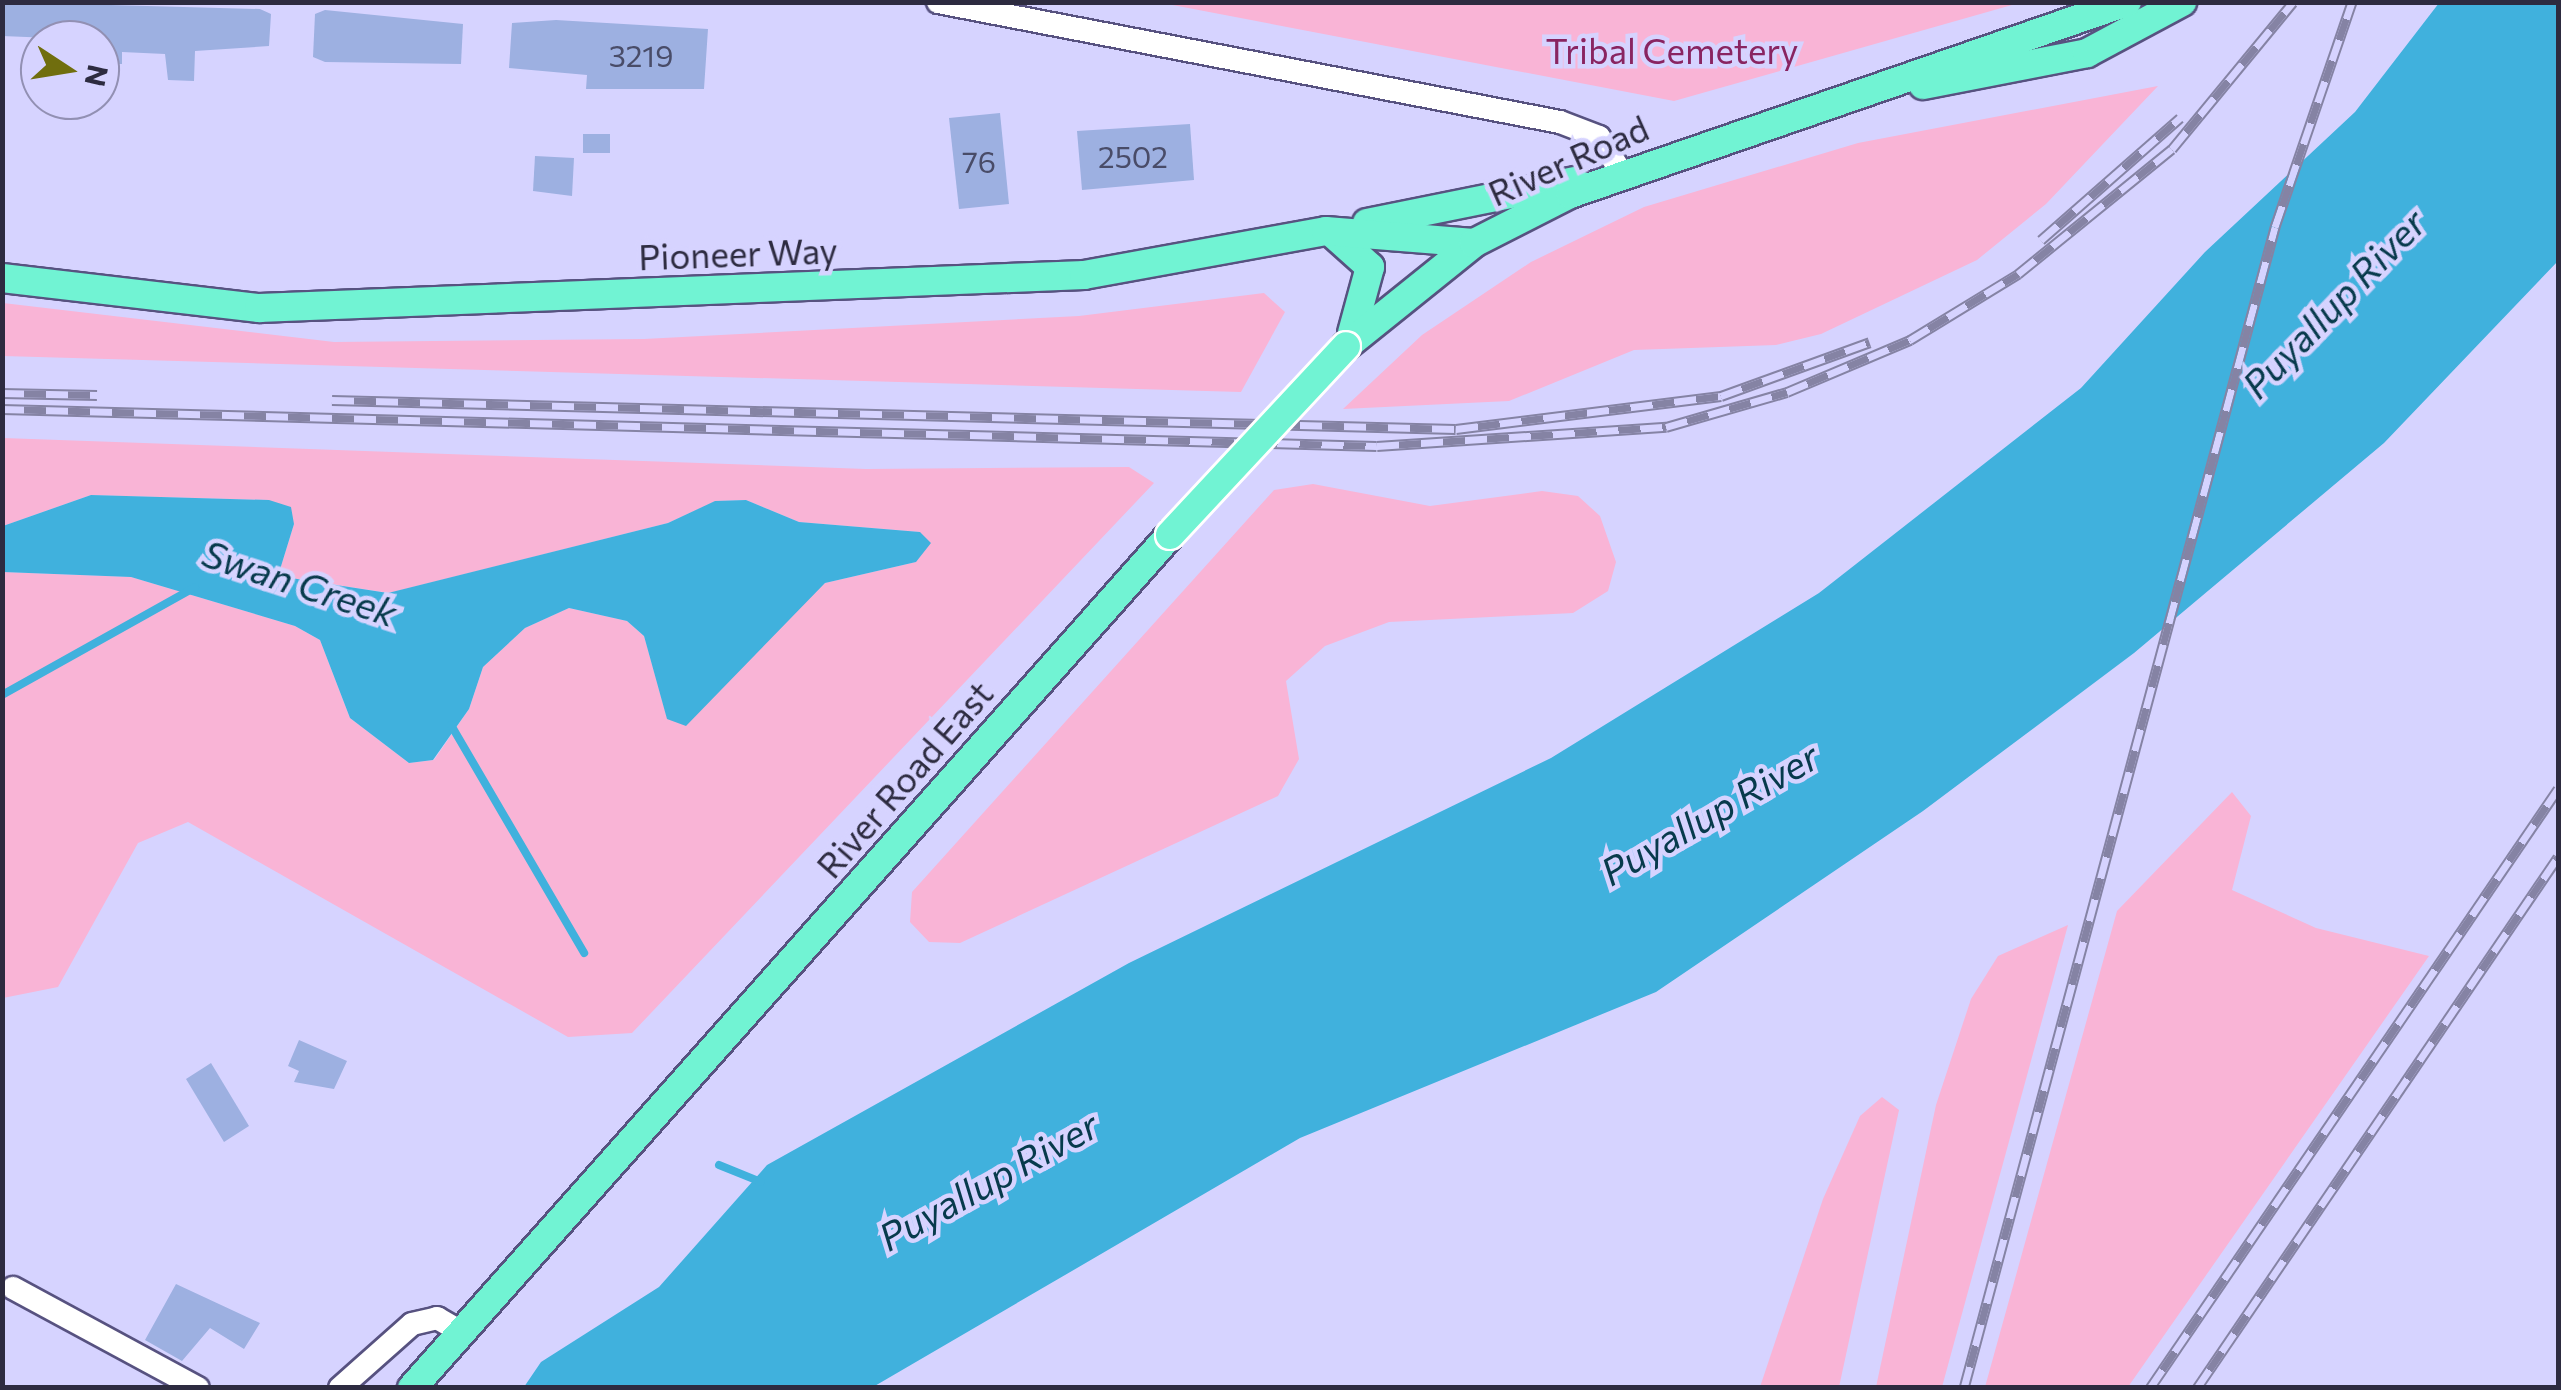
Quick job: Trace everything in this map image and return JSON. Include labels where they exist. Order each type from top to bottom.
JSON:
[{"type":"main road","points":[[1887,90],[2127,2]]},
{"type":"main road","points":[[1887,90],[2087,53],[2146,30],[2182,2]]},
{"type":"main road","name":"River Road","points":[[1474,243],[1621,172],[1887,90]]},
{"type":"main road","points":[[1326,231],[1621,172]]},
{"type":"main road","points":[[1326,231],[1352,243],[1370,267],[1346,346]]},
{"type":"main road","name":"Pioneer Way","points":[[2,278],[259,308],[1084,275],[1326,231],[1474,243]]},
{"type":"main road","name":"River Road East","points":[[412,1388],[1170,535],[1346,346],[1474,243]]},
{"type":"street","points":[[938,2],[1560,122],[1599,137],[1621,172]]},
{"type":"street","points":[[13,1288],[198,1388]]},
{"type":"street","points":[[340,1388],[412,1324],[437,1318],[461,1332]]},
{"type":"green space","name":"Tribal Cemetery","points":[[2019,2],[1674,101],[1162,3]]},
{"type":"green space","points":[[2158,86],[2046,204],[1977,260],[1821,334],[1776,345],[1634,350],[1509,401],[1343,409],[1422,335],[1531,262],[1644,207],[1858,143]]},
{"type":"green space","points":[[1264,293],[1285,312],[1241,392],[3,356],[3,303],[334,342],[644,339],[1079,316]]},
{"type":"green space","points":[[3,438],[866,469],[1129,467],[1154,483],[632,1033],[568,1037],[188,822],[138,843],[58,987],[3,998],[3,572],[131,577],[295,626],[320,640],[350,718],[409,763],[434,760],[469,709],[483,667],[525,628],[569,608],[627,621],[644,636],[667,718],[825,583],[916,562],[920,532],[799,522],[746,500],[716,501],[668,523],[389,593],[278,576],[294,524],[269,500],[91,495],[3,526]]},
{"type":"green space","points":[[1313,484],[1430,506],[1542,491],[1578,496],[1600,516],[1616,562],[1608,591],[1573,613],[1389,622],[1325,646],[1286,681],[1299,759],[1278,796],[960,943],[929,942],[910,922],[912,892],[1274,490]]},
{"type":"green space","points":[[2232,792],[2251,816],[2232,890],[2316,928],[2429,956],[2128,1387],[1985,1387],[2117,911]]},
{"type":"green space","points":[[2068,925],[1942,1387],[1876,1387],[1936,1105],[1971,999],[1998,956]]},
{"type":"green space","points":[[1882,1097],[1899,1110],[1839,1387],[1760,1387],[1823,1199],[1860,1116]]},
{"type":"water","name":"Puyallup River","points":[[2439,3],[2558,3],[2558,261],[2384,443],[2134,653],[1923,811],[1656,992],[1300,1138],[873,1387],[524,1387],[541,1362],[659,1287],[767,1165],[1129,963],[1551,758],[1819,593],[2081,388],[2205,252],[2355,112]]},
{"type":"water","points":[[91,495],[269,500],[291,507],[294,524],[278,576],[388,593],[668,523],[715,501],[746,500],[799,522],[920,532],[931,543],[916,562],[825,583],[686,726],[667,719],[644,636],[627,621],[569,608],[525,628],[483,667],[469,709],[433,760],[409,763],[350,718],[320,640],[295,626],[131,577],[3,572],[3,526]]},
{"type":"building","points":[[2,2],[260,9],[271,14],[269,46],[195,51],[194,81],[168,80],[165,54],[122,52],[120,64],[120,20],[20,20],[20,37],[2,36]]},
{"type":"building","points":[[325,10],[463,24],[461,64],[325,62],[313,57],[315,14]]},
{"type":"building","points":[[556,20],[708,29],[704,89],[586,89],[587,75],[509,68],[512,23]]},
{"type":"building","points":[[1000,113],[1009,204],[959,209],[949,118]]},
{"type":"building","points":[[1190,124],[1194,180],[1082,190],[1077,131]]},
{"type":"building","points":[[583,134],[610,134],[610,153],[583,153]]},
{"type":"building","points":[[535,156],[574,158],[572,196],[533,191]]},
{"type":"building","points":[[299,1040],[347,1061],[334,1089],[294,1082],[299,1071],[288,1066]]},
{"type":"building","points":[[211,1063],[249,1126],[224,1142],[186,1079]]},
{"type":"building","points":[[176,1284],[260,1323],[244,1349],[210,1328],[182,1361],[145,1340]]},
{"type":"waterway","points":[[2,695],[195,587]]},
{"type":"waterway","name":"Swan Creek","points":[[451,725],[584,953]]},
{"type":"waterway","name":"Swan Creek","points":[[719,1165],[761,1182]]},
{"type":"railway","points":[[2,409],[1377,446],[1666,427],[1787,392],[1910,340],[2018,274],[2172,149],[2293,2]]},
{"type":"railway","points":[[1964,1388],[2275,227],[2352,2]]},
{"type":"railway","points":[[2041,240],[2180,118]]},
{"type":"railway","points":[[332,400],[1456,429],[1721,396],[1870,342]]},
{"type":"railway","points":[[2,393],[97,395]]},
{"type":"railway","points":[[2150,1388],[2558,789]]},
{"type":"railway","points":[[2197,1388],[2558,857]]}]
